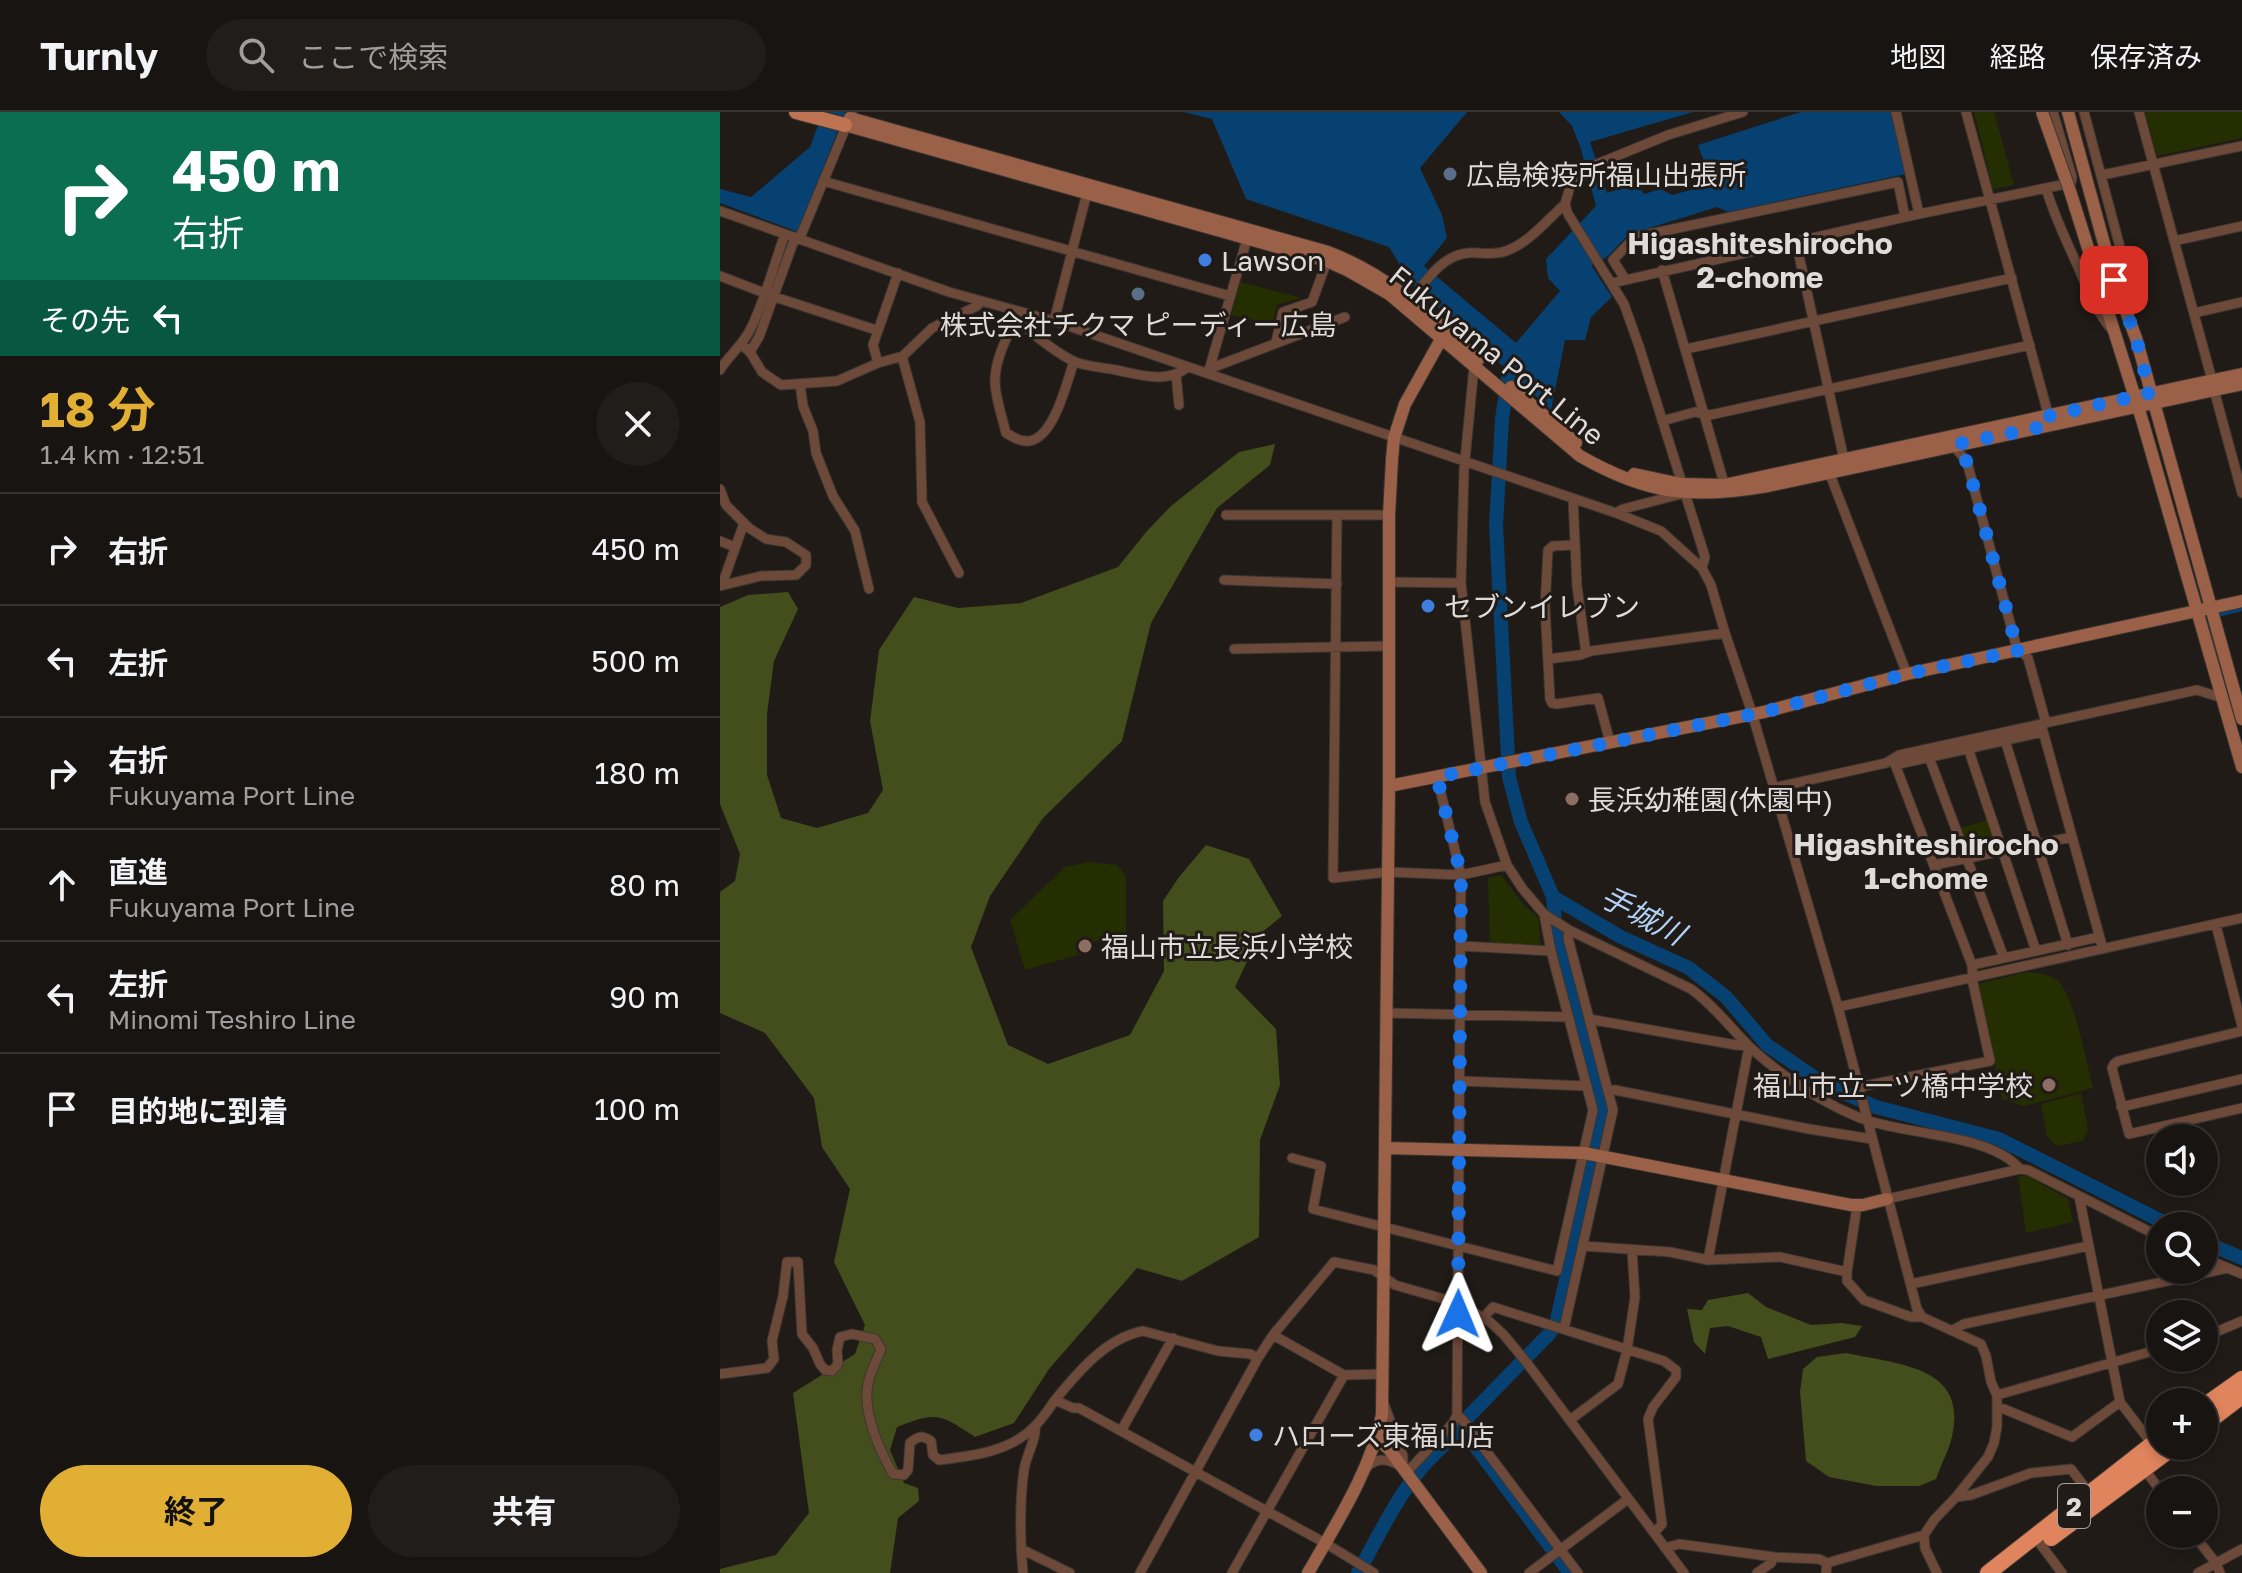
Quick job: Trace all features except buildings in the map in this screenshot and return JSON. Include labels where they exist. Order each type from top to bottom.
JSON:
[{"type":"highway","points":[[2218,1396],[2242,1379]]},
{"type":"highway","points":[[2218,1414],[2242,1396]]},
{"type":"highway","name":"2","points":[[1988,1573],[2146,1449]]},
{"type":"highway","name":"2","points":[[2004,1573],[2156,1460]]},
{"type":"main road","points":[[796,112],[847,119]]},
{"type":"main road","points":[[830,112],[847,119]]},
{"type":"main road","points":[[2042,112],[2242,719]]},
{"type":"main road","points":[[2068,112],[2114,280],[2127,313],[2151,399],[2242,767]]},
{"type":"main road","name":"Fukuyama Port Line","points":[[847,119],[1087,193],[1327,261],[1347,270],[1389,294],[1444,335],[1550,426],[1580,456],[1610,473],[1645,486],[1725,489],[1829,472],[1845,464],[1957,444],[2050,420]]},
{"type":"main road","name":"Fukuyama Port Line","points":[[847,119],[1328,252],[1374,272],[1413,297],[1444,335]]},
{"type":"main road","points":[[1308,1573],[1366,1468],[1377,1439],[1382,1401],[1389,515],[1394,438],[1405,404],[1444,335]]},
{"type":"main road","points":[[2213,385],[2242,374]]},
{"type":"main road","points":[[2213,385],[2242,384]]},
{"type":"main road","name":"Fukuyama Port Line","points":[[1725,489],[2213,385]]},
{"type":"main road","points":[[1389,786],[1764,712],[1907,674],[2242,601]]},
{"type":"main road","points":[[1385,1148],[1594,1155],[1857,1206],[1887,1199]]},
{"type":"main road","points":[[1377,1439],[1409,1475],[1481,1573]]},
{"type":"street","points":[[1413,297],[1436,270],[1454,256],[1473,252],[1493,254],[1522,242],[1565,204],[1570,187],[1597,164],[1668,135],[1743,112]]},
{"type":"street","points":[[1896,112],[1919,214]]},
{"type":"street","points":[[1966,112],[2050,420]]},
{"type":"street","points":[[1612,283],[2071,183],[2072,177],[2053,112]]},
{"type":"street","points":[[2084,112],[2133,296],[2127,313]]},
{"type":"street","points":[[2139,112],[2242,493]]},
{"type":"street","points":[[720,370],[725,353],[746,349],[759,337],[793,243],[802,233],[847,119]]},
{"type":"street","points":[[2102,175],[2242,146]]},
{"type":"street","points":[[823,181],[1230,296]]},
{"type":"street","points":[[1625,279],[1613,260],[1635,237],[1898,182],[1905,217]]},
{"type":"street","points":[[2046,188],[2052,211],[2088,290],[2116,336]]},
{"type":"street","points":[[1054,321],[1087,193]]},
{"type":"street","points":[[1565,204],[1624,304],[1705,557],[1702,568]]},
{"type":"street","points":[[720,211],[949,292],[1054,321],[1616,513],[1661,531],[1702,568],[1711,585],[1752,713],[1838,1007],[1887,1199],[1917,1309],[1922,1317]]},
{"type":"street","points":[[2174,241],[2242,226]]},
{"type":"street","points":[[746,349],[785,234]]},
{"type":"street","points":[[1208,373],[1247,239]]},
{"type":"street","points":[[1796,242],[1845,464]]},
{"type":"street","points":[[1276,342],[1283,312],[1312,302],[1327,261]]},
{"type":"street","points":[[1662,270],[1725,489]]},
{"type":"street","points":[[878,363],[873,345],[876,330],[898,273]]},
{"type":"street","points":[[720,276],[876,330]]},
{"type":"street","points":[[1686,349],[2012,278]]},
{"type":"street","points":[[746,349],[762,372],[781,385],[837,381],[903,356],[932,328],[977,306],[981,301]]},
{"type":"street","points":[[2194,313],[2242,302]]},
{"type":"street","points":[[1009,308],[1041,341],[1074,361],[1139,377],[1176,374],[1188,367]]},
{"type":"street","points":[[1208,373],[1214,367],[1345,317]]},
{"type":"street","points":[[1016,318],[996,370],[995,384],[1006,433],[1019,440],[1031,441],[1044,433],[1054,416],[1074,361]]},
{"type":"street","points":[[1662,421],[1695,412],[1710,415],[2030,345]]},
{"type":"street","points":[[903,356],[920,422],[922,502],[959,573]]},
{"type":"street","points":[[1477,366],[1461,583],[1485,802],[1507,865],[1522,888],[1545,914],[1566,928],[1691,989],[1709,1002],[1749,1046],[1815,1095],[1866,1118],[1980,1146],[2009,1159],[2020,1169]]},
{"type":"street","points":[[1176,374],[1179,405]]},
{"type":"street","points":[[800,384],[816,453],[833,496],[855,531],[869,589]]},
{"type":"street","points":[[1957,444],[1958,451],[1967,462],[2016,645],[2028,658],[2043,726],[2103,949]]},
{"type":"street","points":[[1829,472],[1907,674]]},
{"type":"street","points":[[1616,513],[1682,488]]},
{"type":"street","points":[[720,489],[726,505],[744,523],[766,539],[786,542],[806,555],[806,565],[796,575],[761,576],[721,586]]},
{"type":"street","points":[[1573,499],[1574,545],[1586,653]]},
{"type":"street","points":[[1226,515],[1389,515]]},
{"type":"street","points":[[1337,515],[1333,878],[1388,872],[1461,875],[1507,865]]},
{"type":"street","points":[[721,586],[744,523]]},
{"type":"street","points":[[720,541],[735,547]]},
{"type":"street","points":[[1574,545],[1553,546],[1548,550],[1545,607],[1550,699],[1552,703],[1598,698],[1610,742]]},
{"type":"street","points":[[1224,580],[1337,584]]},
{"type":"street","points":[[1389,582],[1461,583]]},
{"type":"street","points":[[1548,659],[1725,633]]},
{"type":"street","points":[[1234,649],[1390,646]]},
{"type":"street","points":[[1894,762],[1899,755],[2197,690],[2211,695],[2222,694]]},
{"type":"street","points":[[1773,788],[2005,740],[2043,726]]},
{"type":"street","points":[[2005,740],[2068,945]]},
{"type":"street","points":[[1968,748],[2036,951]]},
{"type":"street","points":[[1929,757],[2004,958]]},
{"type":"street","points":[[1859,1089],[1990,1061],[1972,965],[1894,762]]},
{"type":"street","points":[[1437,777],[1461,875],[1458,1303],[1462,1420],[1557,1552],[1578,1573]]},
{"type":"street","points":[[1934,865],[2072,837]]},
{"type":"street","points":[[1545,914],[1551,951],[1593,1110],[1594,1155],[1583,1246],[1559,1327]]},
{"type":"street","points":[[1838,1007],[2242,918]]},
{"type":"street","points":[[2216,925],[2242,1029],[2114,1064],[2112,1068],[2129,1134],[2242,1108]]},
{"type":"street","points":[[1292,1158],[1321,1166],[1313,1209],[1557,1271],[1594,1155],[1613,1110],[1566,928]]},
{"type":"street","points":[[1972,965],[2099,937]]},
{"type":"street","points":[[1461,946],[1551,951]]},
{"type":"street","points":[[1386,1013],[1569,1017]]},
{"type":"street","points":[[1589,1019],[1749,1046]]},
{"type":"street","points":[[1708,1260],[1749,1046]]},
{"type":"street","points":[[2121,1107],[2242,1079]]},
{"type":"street","points":[[1460,1081],[1587,1086]]},
{"type":"street","points":[[1608,1091],[1872,1139]]},
{"type":"street","points":[[1887,1199],[2020,1169],[2028,1170],[2146,1230]]},
{"type":"street","points":[[2079,1196],[2120,1402],[2146,1430]]},
{"type":"street","points":[[1665,1548],[1679,1544],[1774,1557],[1819,1559],[1827,1568],[1924,1535],[1988,1457],[1997,1427],[1997,1395],[1981,1344],[1922,1317],[1911,1317],[1864,1300],[1847,1281],[1857,1206]]},
{"type":"street","points":[[1583,1246],[1670,1252],[1708,1260],[1780,1257],[1847,1272]]},
{"type":"street","points":[[1911,1284],[2088,1246]]},
{"type":"street","points":[[1570,1420],[1618,1384],[1635,1297],[1632,1250]]},
{"type":"street","points":[[720,1374],[767,1368],[774,1359],[772,1341],[783,1296],[787,1262],[798,1262],[799,1323],[802,1334],[825,1370],[832,1371],[838,1364],[840,1337],[852,1334],[875,1339],[881,1349],[868,1383],[866,1398],[875,1436],[893,1474],[904,1475],[908,1470],[910,1443],[916,1437],[924,1436],[931,1441],[933,1455],[939,1460],[984,1454],[1009,1443],[1035,1427],[1084,1368],[1115,1341],[1134,1333],[1143,1331],[1258,1358]]},
{"type":"street","points":[[1140,1573],[1258,1358],[1273,1335],[1334,1262],[1374,1270],[1395,1285],[1458,1303],[1504,1335],[1684,1573]]},
{"type":"street","points":[[2218,1264],[2242,1274]]},
{"type":"street","points":[[1953,1330],[1964,1324],[2228,1268]]},
{"type":"street","points":[[1483,1318],[1493,1307],[1673,1366],[1677,1373],[1648,1419],[1662,1524],[1654,1533]]},
{"type":"street","points":[[2218,1331],[2242,1321]]},
{"type":"street","points":[[1273,1335],[1344,1375],[1383,1374]]},
{"type":"street","points":[[1121,1431],[1173,1338]]},
{"type":"street","points":[[1997,1395],[2146,1352]]},
{"type":"street","points":[[1232,1573],[1344,1375]]},
{"type":"street","points":[[1055,1400],[1079,1408],[1366,1568]]},
{"type":"street","points":[[1382,1401],[1409,1475]]},
{"type":"street","points":[[1997,1408],[2072,1437],[2120,1402]]},
{"type":"street","points":[[1409,1475],[1453,1423],[1462,1420]]},
{"type":"street","points":[[1023,1573],[1019,1532],[1023,1476],[1035,1427]]},
{"type":"street","points":[[1366,1468],[1379,1459],[1394,1462],[1409,1475]]},
{"type":"street","points":[[1956,1497],[1971,1495],[2031,1473],[2071,1469],[2090,1494]]},
{"type":"street","points":[[2144,1469],[2149,1476]]},
{"type":"street","points":[[1529,1573],[1628,1499]]},
{"type":"street","points":[[1924,1535],[1925,1548],[1937,1573]]},
{"type":"street","points":[[2041,1545],[2062,1573]]},
{"type":"street","points":[[2203,1548],[2218,1568]]},
{"type":"street","points":[[1021,1549],[1070,1573]]},
{"type":"street","points":[[2198,1573],[2218,1568],[2242,1549]]},
{"type":"street","points":[[1757,1573],[1774,1557]]},
{"type":"green space","points":[[1974,112],[1994,112],[2014,185],[1993,189]]},
{"type":"green space","points":[[2145,112],[2242,112],[2242,138],[2157,156]]},
{"type":"green space","points":[[1240,282],[1302,298],[1277,305],[1272,324],[1231,315]]},
{"type":"green space","points":[[1275,444],[1270,465],[1217,508],[1151,623],[1122,741],[1043,818],[990,896],[971,947],[1008,1045],[1048,1064],[1130,1035],[1164,971],[1163,901],[1206,845],[1249,859],[1282,916],[1260,934],[1235,987],[1276,1029],[1280,1085],[1260,1140],[1259,1237],[1182,1281],[1137,1268],[1049,1369],[1014,1423],[975,1437],[938,1417],[897,1427],[890,1450],[904,1483],[918,1488],[919,1501],[898,1518],[890,1573],[720,1573],[720,1569],[776,1555],[809,1513],[793,1393],[855,1354],[865,1325],[834,1262],[850,1189],[822,1147],[814,1098],[765,1033],[720,1013],[720,892],[735,881],[740,854],[720,804],[720,607],[748,595],[788,592],[798,609],[774,661],[767,714],[767,775],[781,818],[817,828],[868,813],[883,790],[870,721],[879,650],[914,597],[958,608],[1021,603],[1118,567],[1171,506],[1239,452]]},
{"type":"green space","points":[[1987,820],[1996,844],[1984,851],[1969,850],[1961,828]]},
{"type":"green space","points":[[1089,862],[1117,865],[1126,876],[1126,932],[1092,942],[1095,950],[1025,970],[1010,920],[1065,867]]},
{"type":"green space","points":[[1501,875],[1524,905],[1538,917],[1541,946],[1490,946],[1488,878]]},
{"type":"green space","points":[[2026,972],[2050,976],[2063,987],[2074,1014],[2093,1088],[2024,1106],[2002,1099],[1978,984]]},
{"type":"green space","points":[[2081,1093],[2088,1129],[2083,1141],[2056,1146],[2047,1136],[2041,1104]]},
{"type":"green space","points":[[2026,1175],[2068,1199],[2073,1222],[2026,1233],[2018,1177]]},
{"type":"green space","points":[[1748,1293],[1766,1307],[1811,1325],[1842,1323],[1862,1326],[1855,1337],[1768,1359],[1761,1337],[1728,1326],[1710,1328],[1705,1354],[1694,1342],[1687,1309],[1702,1310],[1708,1300]]},
{"type":"green space","points":[[1846,1353],[1909,1366],[1942,1384],[1951,1399],[1954,1418],[1950,1444],[1936,1479],[1919,1486],[1876,1486],[1829,1477],[1806,1461],[1800,1392],[1803,1369],[1817,1357]]},
{"type":"water","points":[[823,112],[845,112],[798,232],[720,203],[720,189],[751,197],[810,147]]},
{"type":"water","points":[[1184,112],[1467,112],[1420,168],[1442,215],[1447,238],[1424,266],[1516,343],[1560,291],[1548,278],[1546,259],[1596,206],[1580,146],[1572,126],[1559,112],[1693,112],[1590,142],[1607,193],[1636,184],[1644,194],[1661,189],[1672,195],[1712,184],[1698,145],[1801,112],[1892,112],[1906,174],[1728,212],[1717,207],[1630,234],[1609,255],[1591,265],[1612,297],[1591,317],[1585,340],[1565,340],[1551,410],[1411,283],[1389,247],[1246,199],[1212,119]]},
{"type":"waterway","points":[[1358,1573],[1413,1478],[1550,1333],[1557,1320],[1604,1109],[1556,933],[1553,897],[1521,822],[1509,777],[1496,525],[1502,419],[1509,372]]},
{"type":"waterway","points":[[2222,612],[2242,607]]},
{"type":"waterway","name":"手城川","points":[[1553,897],[1621,937],[1689,968],[1726,997],[1767,1045],[1824,1084],[1876,1107],[1999,1139],[2146,1213]]},
{"type":"waterway","name":"手城川","points":[[2218,1248],[2242,1258]]},
{"type":"waterway","points":[[1461,1427],[1570,1573]]},
{"type":"place","name":"広島検疫所福山出張所","points":[[1450,174]]},
{"type":"place","name":"Lawson","points":[[1205,260]]},
{"type":"place","name":"株式会社チクマ ピーディー広島","points":[[1138,294]]},
{"type":"place","name":"セブンイレブン","points":[[1428,606]]},
{"type":"place","name":"長浜幼稚園(休園中)","points":[[1572,799]]},
{"type":"place","name":"福山市立長浜小学校","points":[[1085,946]]},
{"type":"place","name":"福山市立一ツ橋中学校","points":[[2049,1085]]},
{"type":"place","name":"ハローズ東福山店","points":[[1256,1435]]},
{"type":"district","name":"Higashiteshirocho 2-chome","points":[[1760,260]]},
{"type":"district","name":"Higashiteshirocho 1-chome","points":[[1926,861]]},
{"type":"route","points":[[1458,1314],[1461,875],[1437,777],[1764,712],[1907,674],[2021,650],[2016,645],[1967,462],[1958,451],[1957,444],[2051,425],[2049,416],[2150,393],[2136,338],[2114,280]]}]
